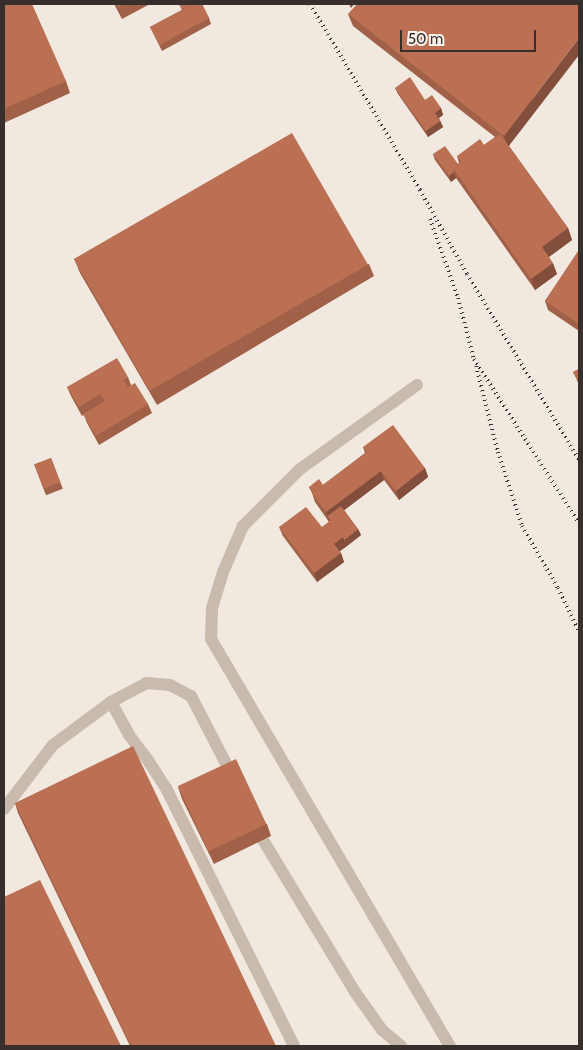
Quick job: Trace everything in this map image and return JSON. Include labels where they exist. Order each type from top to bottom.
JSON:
[{"type":"lane","points":[[417,385],[300,468],[243,526],[223,572],[212,609],[211,639],[450,1046]]},
{"type":"lane","points":[[4,810],[53,745],[111,702],[146,683],[170,685],[192,696],[232,775]]},
{"type":"lane","points":[[111,702],[128,735],[166,788],[294,1046]]},
{"type":"lane","points":[[263,840],[355,992],[382,1030],[400,1046]]},
{"type":"building","points":[[4,4],[32,4],[66,81],[4,109]]},
{"type":"building","points":[[179,4],[193,4],[182,9]]},
{"type":"building","points":[[193,4],[202,4],[209,18],[160,45],[150,27]]},
{"type":"building","points":[[357,4],[579,4],[579,38],[504,136],[348,14]]},
{"type":"building","points":[[410,77],[425,100],[432,95],[441,108],[435,113],[440,121],[426,131],[395,88]]},
{"type":"building","points":[[292,133],[368,265],[150,391],[74,259]]},
{"type":"building","points":[[500,134],[568,228],[542,247],[553,263],[531,279],[453,168],[461,162],[457,156],[480,139],[484,145]]},
{"type":"building","points":[[445,146],[458,164],[453,168],[454,172],[449,176],[433,154]]},
{"type":"building","points":[[579,250],[579,324],[545,301]]},
{"type":"building","points":[[117,358],[128,377],[124,380],[128,387],[135,383],[148,404],[96,436],[83,414],[105,401],[100,394],[79,407],[67,387]]},
{"type":"building","points":[[579,369],[579,382],[573,372]]},
{"type":"building","points":[[393,425],[425,468],[396,491],[381,471],[326,512],[312,493],[367,452],[363,447]]},
{"type":"building","points":[[51,458],[60,482],[44,489],[34,464]]},
{"type":"building","points":[[319,479],[323,485],[313,492],[309,487]]},
{"type":"building","points":[[341,506],[358,529],[344,539],[327,516]]},
{"type":"building","points":[[306,507],[322,527],[331,520],[343,537],[334,544],[341,553],[314,573],[279,527]]},
{"type":"building","points":[[133,746],[276,1046],[131,1046],[15,803]]},
{"type":"building","points":[[236,759],[266,824],[208,851],[178,786]]},
{"type":"building","points":[[40,880],[121,1046],[4,1046],[4,897]]},
{"type":"railway","points":[[310,4],[420,190],[467,274],[579,460]]},
{"type":"railway","points":[[430,219],[458,298],[474,359],[579,523]]},
{"type":"railway","points":[[476,366],[498,452],[522,526],[558,588],[579,632]]}]
